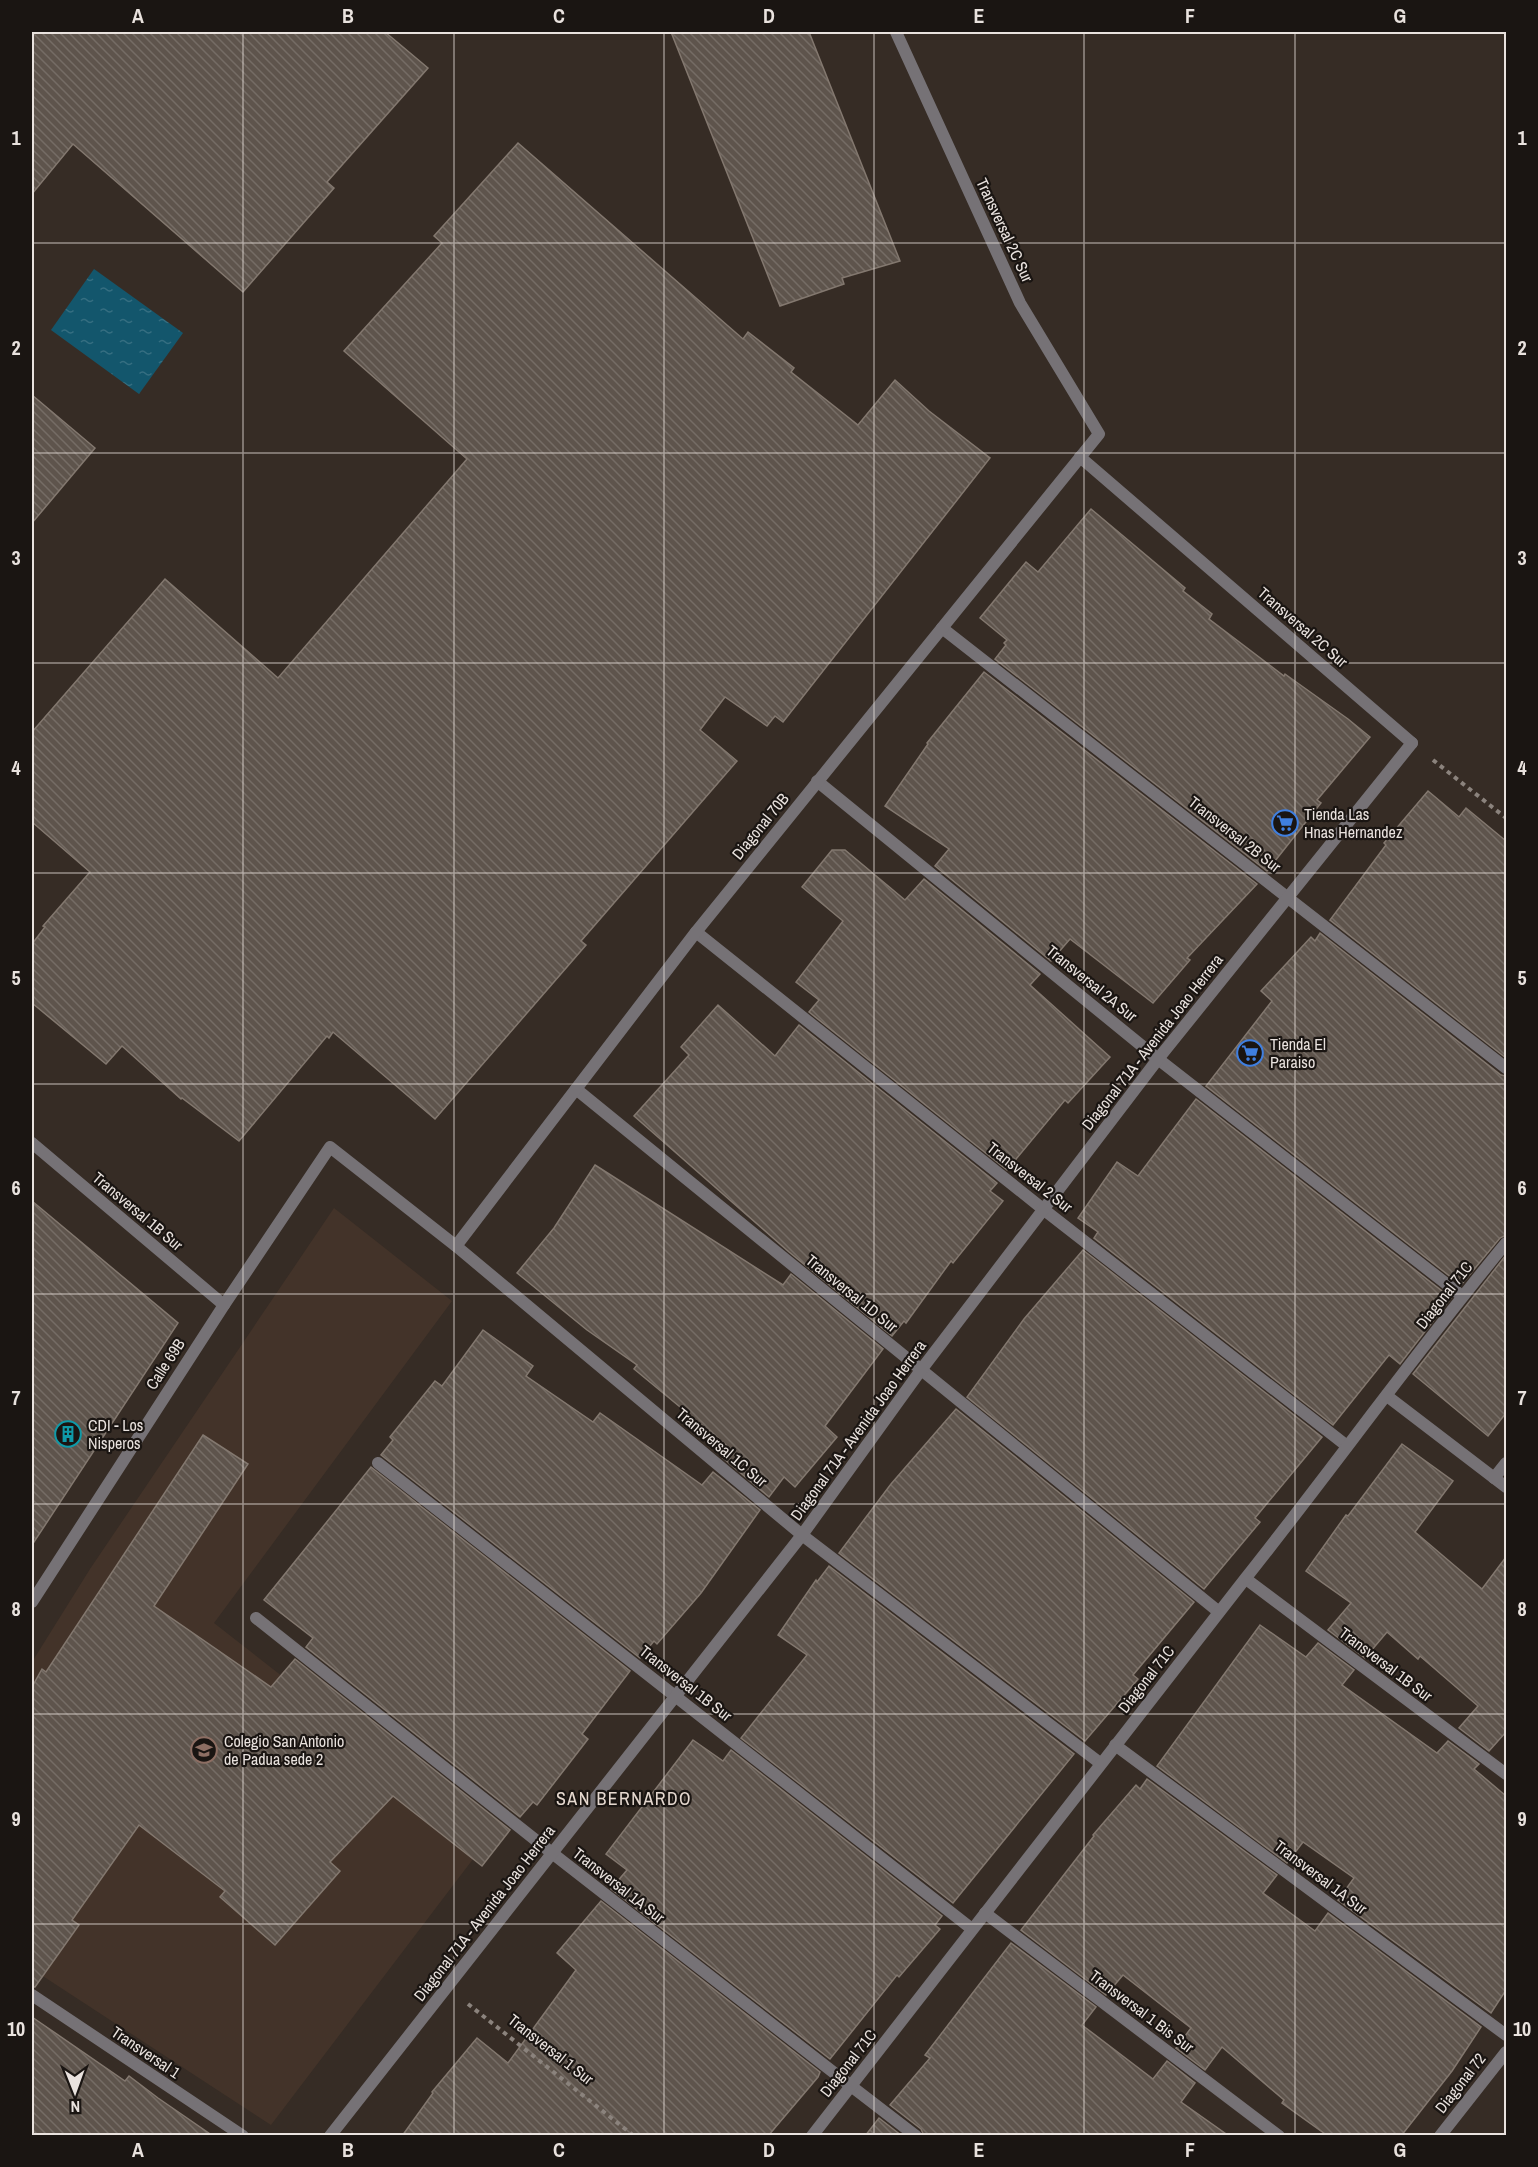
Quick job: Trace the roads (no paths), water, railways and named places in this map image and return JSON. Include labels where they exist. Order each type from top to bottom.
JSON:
[{"type":"street","name":"Transversal 2C Sur","points":[[896,32],[1020,303],[1099,434]]},
{"type":"street","name":"Diagonal 70B","points":[[456,1246],[696,932],[1099,434]]},
{"type":"street","name":"Transversal 2C Sur","points":[[1080,457],[1412,742]]},
{"type":"street","name":"Transversal 2B Sur","points":[[942,628],[1506,1068]]},
{"type":"street","name":"Diagonal 71A - Avenida Joao Herrera","points":[[330,2136],[802,1535],[921,1370],[1158,1059],[1412,742]]},
{"type":"street","name":"Transversal 2A Sur","points":[[817,781],[1158,1059],[1462,1296]]},
{"type":"street","name":"Transversal 2 Sur","points":[[696,932],[1043,1209],[1347,1446]]},
{"type":"street","name":"Transversal 1D Sur","points":[[576,1089],[1219,1612]]},
{"type":"street","name":"Transversal 1B Sur","points":[[32,1143],[224,1305]]},
{"type":"street","name":"Transversal 1C Sur","points":[[330,1147],[456,1246],[802,1535],[1100,1763]]},
{"type":"street","name":"Calle 69B","points":[[32,1602],[224,1305],[330,1147]]},
{"type":"street","name":"Diagonal 71C","points":[[812,2136],[1387,1396],[1462,1296],[1506,1243]]},
{"type":"street","points":[[1387,1396],[1506,1487]]},
{"type":"street","name":"Transversal 1B Sur","points":[[378,1463],[972,1929]]},
{"type":"street","points":[[1494,1478],[1506,1463]]},
{"type":"street","name":"Transversal 1B Sur","points":[[1245,1579],[1506,1774]]},
{"type":"street","name":"Transversal 1A Sur","points":[[256,1618],[850,2086]]},
{"type":"street","name":"Transversal 1A Sur","points":[[1115,1745],[1506,2035]]},
{"type":"street","name":"Transversal 1 Bis Sur","points":[[985,1912],[1279,2136]]},
{"type":"street","name":"Transversal 1","points":[[32,1995],[243,2136]]},
{"type":"street","name":"Diagonal 72","points":[[1440,2136],[1506,2052]]},
{"type":"street","points":[[850,2086],[916,2136]]},
{"type":"water","points":[[94,269],[183,333],[139,394],[51,330]]},
{"type":"place","name":"Tienda Las Hnas Hernandez","points":[[1285,823]]},
{"type":"place","name":"Tienda El Paraiso","points":[[1250,1053]]},
{"type":"place","name":"CDI - Los Nisperos","points":[[68,1434]]},
{"type":"place","name":"Colegio San Antonio de Padua sede 2","points":[[204,1750]]},
{"type":"district","name":"SAN BERNARDO","points":[[624,1798]]}]
